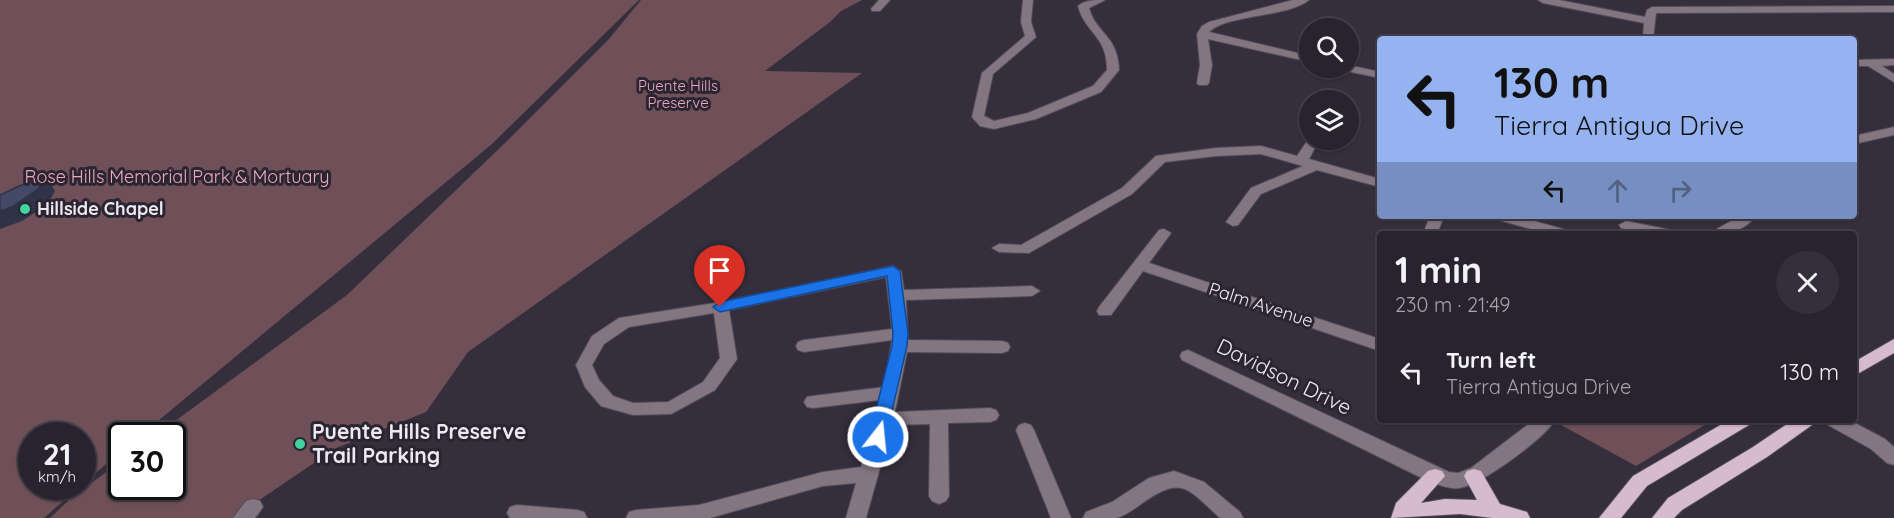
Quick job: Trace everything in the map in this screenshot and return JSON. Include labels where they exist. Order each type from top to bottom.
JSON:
[{"type":"main road","points":[[1857,368],[1894,345]]},
{"type":"main road","points":[[1609,518],[1640,481],[1738,423]]},
{"type":"main road","points":[[1662,518],[1674,504],[1760,452],[1802,423]]},
{"type":"main road","points":[[1435,476],[1403,509],[1403,517],[1432,508],[1459,507],[1493,510],[1520,518]]},
{"type":"main road","points":[[1467,478],[1493,510]]},
{"type":"street","points":[[876,9],[885,0]]},
{"type":"street","points":[[1028,0],[1026,22],[1031,38],[988,73],[978,117],[984,123],[1004,124],[1032,116],[1097,89],[1113,70],[1111,50],[1098,29],[1084,15],[1083,6],[1100,0]]},
{"type":"street","points":[[1203,83],[1206,65],[1202,34],[1206,28],[1213,24],[1304,0]]},
{"type":"street","points":[[1545,0],[1652,10],[1894,9]]},
{"type":"street","points":[[1648,36],[1652,10]]},
{"type":"street","points":[[1202,34],[1299,56]]},
{"type":"street","points":[[1857,63],[1894,63]]},
{"type":"street","points":[[1870,63],[1894,79]]},
{"type":"street","points":[[1359,71],[1377,74]]},
{"type":"street","points":[[1857,139],[1894,131]]},
{"type":"street","points":[[999,248],[1024,250],[1127,191],[1161,159],[1216,152],[1261,150],[1377,182]]},
{"type":"street","points":[[1301,161],[1307,150]]},
{"type":"street","points":[[1233,222],[1256,191],[1316,165]]},
{"type":"street","points":[[1511,219],[1555,231]]},
{"type":"street","points":[[1723,231],[1736,226],[1745,219]]},
{"type":"street","points":[[1626,225],[1656,231]]},
{"type":"street","points":[[1105,311],[1164,233]]},
{"type":"street","name":"Palm Avenue","points":[[1141,265],[1377,344]]},
{"type":"street","points":[[720,307],[729,359],[709,386],[671,408],[633,409],[607,401],[591,383],[584,365],[598,340],[625,322],[720,307],[893,271],[900,340],[890,393],[856,518]]},
{"type":"street","points":[[897,295],[1032,291]]},
{"type":"street","points":[[804,346],[900,340],[1002,347]]},
{"type":"street","name":"Davidson Drive","points":[[1188,356],[1435,476],[1467,478]]},
{"type":"street","points":[[813,402],[890,393]]},
{"type":"street","points":[[883,419],[990,415]]},
{"type":"street","points":[[939,417],[939,496]]},
{"type":"street","points":[[1467,478],[1538,423]]},
{"type":"street","points":[[1840,423],[1878,444],[1894,458]]},
{"type":"street","points":[[1025,430],[1061,518]]},
{"type":"street","points":[[636,518],[699,513],[823,479],[867,474]]},
{"type":"street","points":[[1093,518],[1121,513],[1156,482],[1169,478],[1197,487],[1233,518]]},
{"type":"street","points":[[517,513],[577,518]]},
{"type":"green space","name":"Rose Hills Memorial Park & Mortuary","points":[[0,0],[639,0],[492,144],[157,422],[108,422],[108,462],[96,473],[96,422],[18,422],[18,500],[64,500],[44,518],[0,518]]},
{"type":"green space","name":"Puente Hills Preserve","points":[[641,0],[862,0],[841,11],[830,22],[765,71],[862,73],[468,352],[426,412],[336,448],[233,518],[50,518],[69,500],[96,500],[96,480],[108,471],[108,500],[186,500],[186,422],[174,422],[347,295],[609,39]]},
{"type":"green space","points":[[1563,423],[1708,423],[1636,466],[1561,425]]},
{"type":"building","points":[[46,177],[38,189],[12,207],[0,211],[0,195]]},
{"type":"place","name":"Hillside Chapel","points":[[25,209]]},
{"type":"place","name":"Puente Hills Preserve Trail Parking","points":[[300,444]]},
{"type":"route","points":[[720,307],[893,271],[900,346],[878,437]]}]
